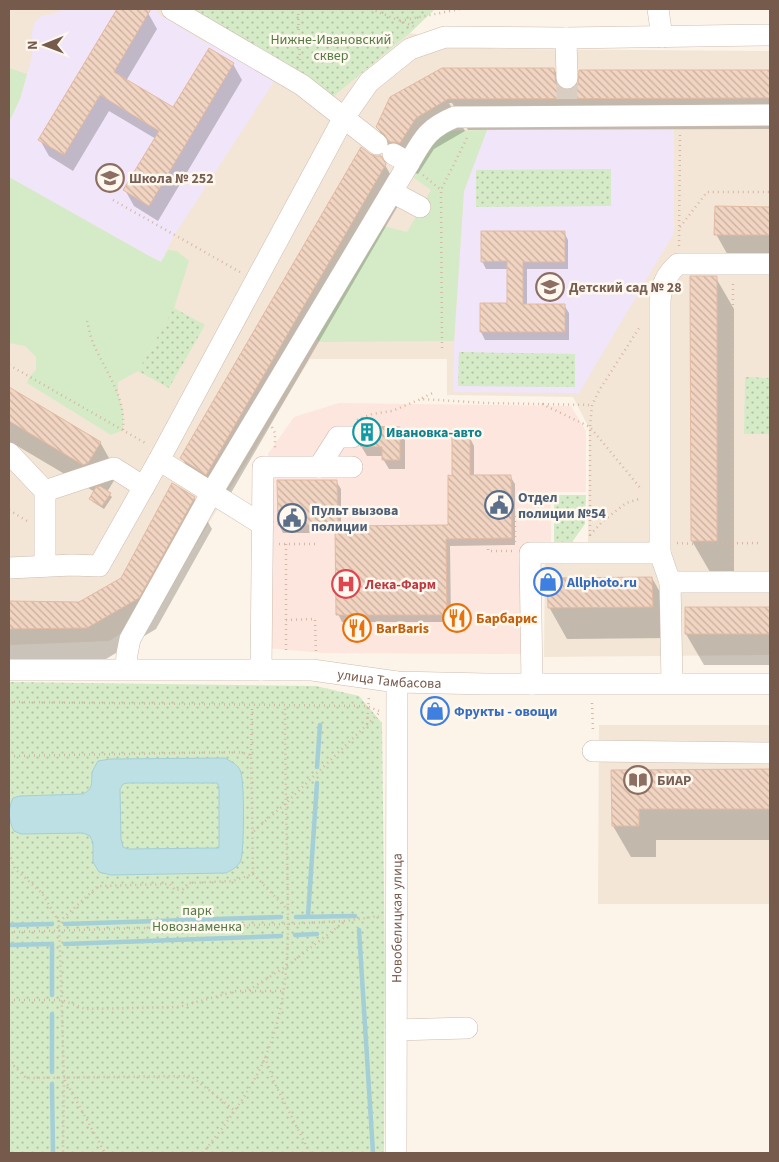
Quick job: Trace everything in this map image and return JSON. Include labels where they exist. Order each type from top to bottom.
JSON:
[{"type":"street","points":[[172,9],[302,85],[344,119],[393,153]]},
{"type":"street","points":[[658,9],[662,37]]},
{"type":"street","points":[[9,568],[72,565],[99,566],[257,282],[344,119],[369,82],[410,49],[445,37],[566,38],[770,35]]},
{"type":"street","points":[[566,38],[567,97]]},
{"type":"street","points":[[393,153],[425,137],[438,124],[454,117],[478,116],[567,97],[680,115],[770,115]]},
{"type":"street","points":[[126,670],[130,639],[212,492],[392,192],[393,153]]},
{"type":"street","points":[[392,192],[420,207]]},
{"type":"street","points":[[672,683],[670,582],[660,547],[660,300],[662,286],[669,273],[678,264],[770,264]]},
{"type":"street","points":[[320,467],[345,437]]},
{"type":"street","points":[[9,454],[45,491],[45,566]]},
{"type":"street","points":[[161,457],[212,492],[263,535]]},
{"type":"street","points":[[261,670],[264,467],[352,467]]},
{"type":"street","points":[[45,491],[114,468],[144,487]]},
{"type":"street","points":[[532,684],[530,553],[575,553],[660,547]]},
{"type":"street","points":[[670,582],[770,582]]},
{"type":"street","name":"улица Тамбасова","points":[[9,670],[312,670],[397,682],[770,684]]},
{"type":"street","name":"Новобелицкая улица","points":[[396,1153],[397,682]]},
{"type":"street","points":[[593,751],[770,753]]},
{"type":"street","points":[[396,1030],[467,1028]]},
{"type":"path","points":[[298,9],[302,85]]},
{"type":"path","points":[[370,9],[417,28]]},
{"type":"path","points":[[399,22],[460,9]]},
{"type":"path","points":[[678,264],[680,115]]},
{"type":"path","points":[[442,348],[441,190],[478,116]]},
{"type":"path","points":[[393,153],[441,190]]},
{"type":"path","points":[[679,228],[707,192],[770,192]]},
{"type":"path","points":[[113,200],[257,282]]},
{"type":"path","points":[[732,582],[733,264]]},
{"type":"path","points":[[590,536],[590,428],[592,405],[645,319],[660,300]]},
{"type":"path","points":[[87,321],[92,341],[122,405],[123,430]]},
{"type":"path","points":[[9,365],[123,430],[161,457]]},
{"type":"path","points":[[345,437],[352,422],[372,414],[392,411],[433,393]]},
{"type":"path","points":[[421,399],[486,403],[592,405]]},
{"type":"path","points":[[541,404],[590,428],[648,497],[626,503],[602,522],[575,553]]},
{"type":"path","points":[[263,405],[275,434],[274,467]]},
{"type":"path","points":[[513,551],[488,551],[488,542],[515,542],[515,514]]},
{"type":"path","points":[[263,535],[286,544],[315,544]]},
{"type":"path","points":[[660,547],[694,544],[760,543]]},
{"type":"path","points":[[286,544],[286,656]]},
{"type":"path","points":[[286,620],[315,619],[316,657]]},
{"type":"path","points":[[9,702],[367,706],[367,724]]},
{"type":"path","points":[[252,705],[253,874],[288,910]]},
{"type":"path","points":[[204,1153],[234,1110],[265,1058],[284,990],[288,965],[288,910],[284,705]]},
{"type":"path","points":[[253,831],[286,803],[380,712]]},
{"type":"path","points":[[9,756],[238,752],[252,755]]},
{"type":"path","points":[[9,853],[15,869],[42,893],[59,922],[64,1078],[63,1153]]},
{"type":"path","points":[[59,922],[98,886],[170,884],[175,890],[183,889],[188,884],[233,881],[253,874]]},
{"type":"path","points":[[9,932],[288,924],[377,917]]},
{"type":"path","points":[[247,991],[288,965],[345,921]]},
{"type":"path","points":[[9,1000],[62,1000],[85,1009],[178,1007],[236,991],[284,990]]},
{"type":"path","points":[[265,1058],[274,1082],[310,1153]]},
{"type":"path","points":[[9,1065],[13,1065],[26,1078],[190,1076],[234,1110]]},
{"type":"path","points":[[64,1078],[105,1153]]},
{"type":"shaded area","points":[[9,9],[191,9],[274,56],[333,97],[410,33],[496,49],[770,51],[770,655],[544,657],[545,547],[588,547],[589,428],[573,397],[447,395],[447,359],[310,359],[154,612],[109,641],[9,645]]},
{"type":"shaded area","name":"Школа № 252","points":[[64,9],[157,9],[157,13],[206,43],[213,42],[275,80],[175,234],[161,262],[151,257],[9,276],[9,122],[20,99],[30,64],[34,23],[41,16],[53,14]]},
{"type":"shaded area","name":"Детский сад № 28","points":[[674,129],[674,233],[579,393],[453,392],[454,346],[464,191],[487,130]]},
{"type":"shaded area","points":[[339,403],[571,406],[586,431],[586,492],[551,492],[551,545],[535,545],[535,654],[323,653],[266,648],[268,454],[294,417]]},
{"type":"shaded area","points":[[599,725],[770,725],[770,904],[598,904]]},
{"type":"green space","name":"Нижне-Ивановский сквер","points":[[191,9],[435,9],[410,33],[333,97],[274,56]]},
{"type":"green space","points":[[9,68],[27,74],[20,99],[9,122]]},
{"type":"green space","points":[[487,130],[464,191],[454,341],[319,342],[314,335],[379,225],[407,232],[431,190],[410,175],[430,138],[449,131]]},
{"type":"green space","points":[[611,169],[611,206],[476,207],[476,170]]},
{"type":"green space","points":[[9,177],[161,262],[168,250],[177,251],[189,261],[174,308],[138,371],[118,382],[118,393],[123,411],[123,430],[111,435],[27,383],[29,377],[36,370],[36,357],[25,346],[9,343]]},
{"type":"green space","points":[[174,308],[205,325],[169,388],[138,371]]},
{"type":"green space","points":[[459,352],[575,354],[575,387],[458,386]]},
{"type":"green space","points":[[745,377],[770,378],[770,434],[744,434]]},
{"type":"green space","points":[[554,495],[586,495],[585,524],[570,545],[554,545]]},
{"type":"green space","name":"парк Новознаменка","points":[[9,682],[316,686],[359,696],[382,723],[385,969],[384,1153],[9,1153]]},
{"type":"water","points":[[225,758],[235,764],[242,776],[243,799],[243,843],[239,864],[226,873],[111,875],[99,872],[93,862],[93,843],[90,836],[83,833],[21,834],[14,831],[9,814],[13,798],[20,796],[83,794],[90,787],[92,773],[98,761],[110,759]],"holes":[[[217,783],[219,787],[219,848],[128,849],[123,847],[121,839],[120,789],[123,784]]]},
{"type":"building","points":[[117,9],[151,9],[114,72],[173,107],[209,48],[234,63],[149,206],[123,190],[159,131],[100,95],[64,155],[38,140]]},
{"type":"building","points":[[442,68],[554,68],[556,84],[561,89],[567,90],[573,89],[578,84],[579,70],[770,70],[770,98],[448,99],[416,118],[400,143],[389,142],[385,135],[376,127],[390,97]]},
{"type":"building","points":[[361,147],[370,154],[381,156],[386,164],[206,475],[180,458]]},
{"type":"building","points":[[715,206],[770,207],[770,235],[714,235]]},
{"type":"building","points":[[481,231],[565,231],[565,262],[523,262],[523,304],[565,304],[565,332],[480,332],[480,303],[507,303],[507,261],[481,262]]},
{"type":"building","points":[[690,276],[717,276],[717,541],[691,541]]},
{"type":"building","points":[[9,387],[101,442],[88,463],[83,465],[9,421]]},
{"type":"building","points":[[358,426],[400,427],[400,460],[382,460],[382,447],[360,446],[363,443],[364,437],[363,430]]},
{"type":"building","points":[[452,436],[470,437],[470,475],[511,475],[512,538],[446,539],[447,615],[336,615],[335,526],[448,525],[448,475],[452,476]]},
{"type":"building","points":[[277,480],[337,480],[338,525],[278,525]]},
{"type":"building","points":[[172,483],[195,497],[139,598],[87,628],[9,629],[9,601],[79,602],[121,578]]},
{"type":"building","points":[[100,486],[111,493],[102,506],[89,499],[96,487]]},
{"type":"building","points":[[652,577],[653,607],[548,608],[547,578]]},
{"type":"building","points":[[685,607],[770,607],[770,634],[685,634]]},
{"type":"building","points":[[770,769],[770,809],[639,809],[639,826],[612,826],[611,770]]},
{"type":"waterway","points":[[317,767],[320,725]]},
{"type":"waterway","points":[[308,916],[317,783]]},
{"type":"waterway","points":[[296,917],[355,916]]},
{"type":"waterway","points":[[65,924],[281,917]]},
{"type":"waterway","points":[[9,925],[52,924]]},
{"type":"waterway","points":[[359,930],[373,1153]]},
{"type":"waterway","points":[[295,935],[317,934]]},
{"type":"waterway","points":[[65,944],[281,936]]},
{"type":"waterway","points":[[9,945],[52,944],[52,995]]},
{"type":"waterway","points":[[52,1014],[52,1072]]},
{"type":"waterway","points":[[52,1084],[53,1153]]},
{"type":"tunnel","points":[[567,78],[567,99]]},
{"type":"place","name":"Школа № 252","points":[[110,178]]},
{"type":"place","name":"Детский сад № 28","points":[[550,287]]},
{"type":"place","name":"Ивановка-авто","points":[[367,432]]},
{"type":"place","name":"Отдел полиции №54","points":[[499,505]]},
{"type":"place","name":"Пульт вызова полиции","points":[[292,518]]},
{"type":"place","name":"Allphoto.ru","points":[[548,582]]},
{"type":"place","name":"Лека-Фарм","points":[[346,584]]},
{"type":"place","name":"Барбарис","points":[[457,618]]},
{"type":"place","name":"BarBaris","points":[[357,628]]},
{"type":"place","name":"Фрукты - овощи","points":[[435,711]]},
{"type":"place","name":"БИАР","points":[[638,780]]}]
